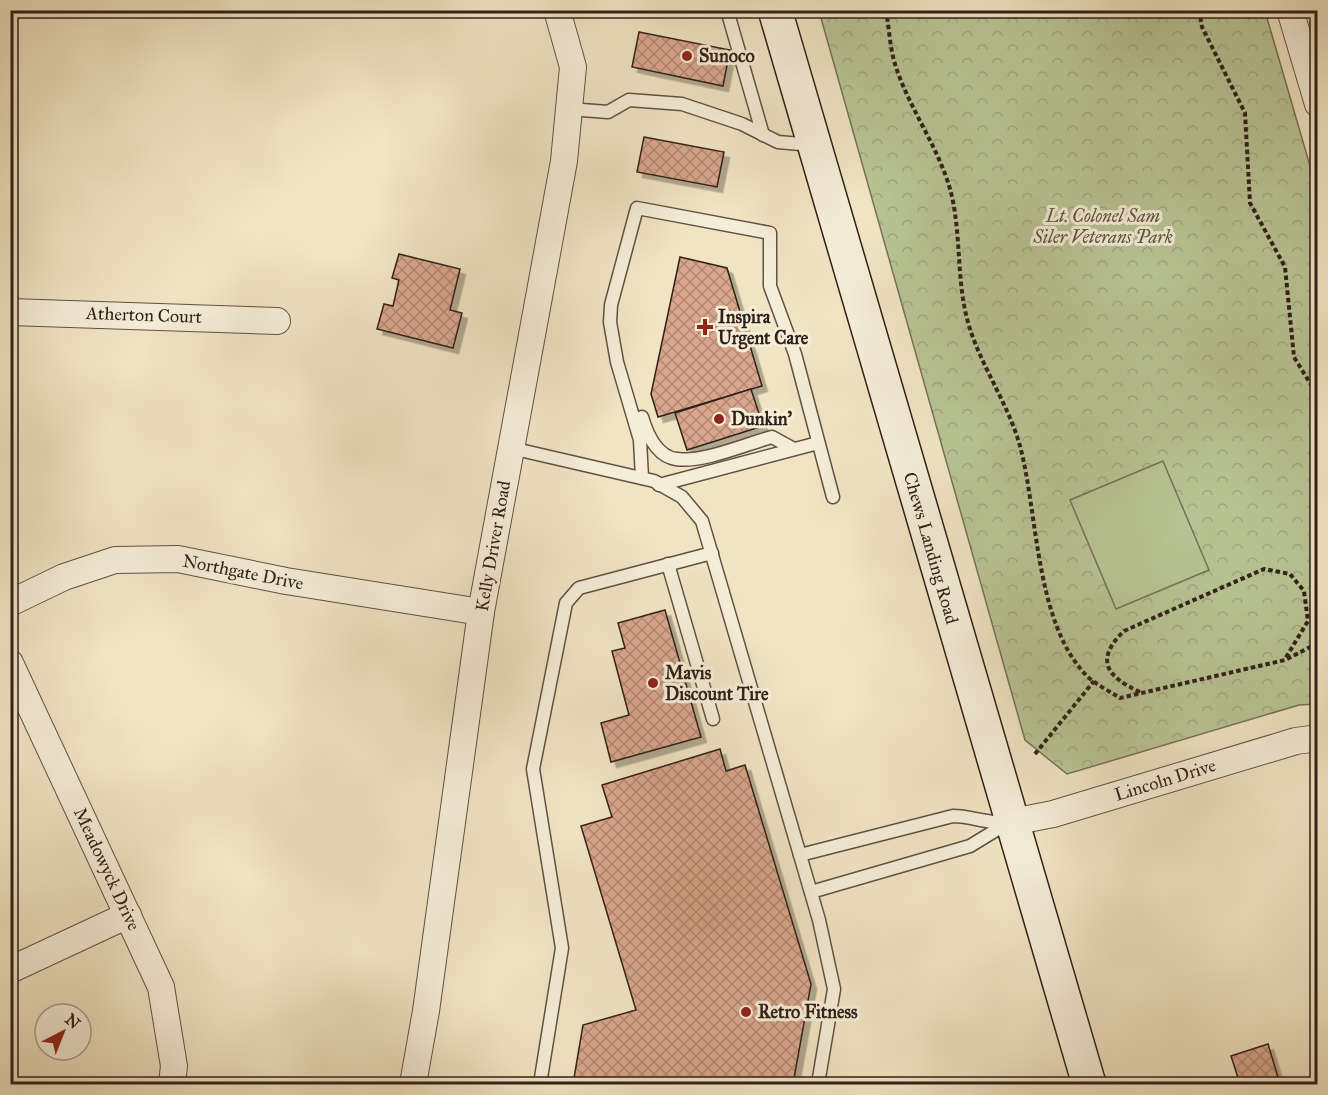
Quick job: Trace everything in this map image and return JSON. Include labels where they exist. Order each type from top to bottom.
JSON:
[{"type":"main road","name":"Chews Landing Road","points":[[775,10],[1089,1084]]},
{"type":"street","name":"Kelly Driver Road","points":[[413,1084],[426,1011],[481,612],[564,161],[573,67],[557,10]]},
{"type":"street","points":[[1290,10],[1317,105]]},
{"type":"street","name":"Atherton Court","points":[[10,312],[278,321]]},
{"type":"street","name":"Northgate Drive","points":[[10,603],[63,577],[115,560],[178,559],[286,581],[481,612]]},
{"type":"street","name":"Meadowyck Drive","points":[[10,663],[161,987],[174,1066],[172,1084]]},
{"type":"street","name":"Lincoln Drive","points":[[1012,822],[1053,814],[1296,741],[1317,738]]},
{"type":"street","points":[[10,970],[128,915]]},
{"type":"lane","points":[[727,10],[763,135]]},
{"type":"lane","points":[[569,109],[608,112],[629,100],[682,104],[778,142],[813,145]]},
{"type":"lane","points":[[642,478],[640,440],[617,362],[610,322],[611,305],[637,208],[770,233],[770,286],[795,354],[833,497]]},
{"type":"lane","points":[[610,322],[645,429],[657,449],[675,459],[708,456],[772,437],[794,449]]},
{"type":"lane","points":[[659,484],[819,442]]},
{"type":"lane","points":[[511,448],[642,478],[659,484],[682,497],[702,521],[811,892],[834,989],[818,1084]]},
{"type":"lane","points":[[540,1084],[562,948],[533,769],[566,603],[579,588],[712,553]]},
{"type":"lane","points":[[668,564],[713,719]]},
{"type":"lane","points":[[800,855],[953,816],[972,816],[997,824],[1012,822]]},
{"type":"lane","points":[[811,892],[970,846],[982,841],[997,827],[1012,822]]},
{"type":"path","points":[[886,10],[895,64],[944,173],[954,207],[958,272],[969,327],[991,383],[1017,436],[1027,472],[1044,584],[1070,652],[1087,676],[1120,698],[1285,660],[1317,643]]},
{"type":"path","points":[[1199,10],[1202,27],[1245,113],[1250,203],[1285,267],[1294,357],[1317,396]]},
{"type":"path","points":[[1141,692],[1123,684],[1111,673],[1106,658],[1111,644],[1124,631],[1264,569],[1290,574],[1304,591],[1308,621],[1285,660]]},
{"type":"path","points":[[1035,754],[1094,681]]},
{"type":"green space","name":"Lt. Colonel Sam Siler Veterans Park","points":[[819,11],[1265,11],[1317,190],[1317,704],[1299,705],[1067,774],[1025,740]]},
{"type":"green space","points":[[1163,461],[1209,570],[1116,609],[1070,500]]},
{"type":"building","points":[[639,32],[730,50],[723,86],[632,67]]},
{"type":"building","points":[[644,137],[724,152],[717,187],[637,172]]},
{"type":"building","points":[[399,254],[460,269],[450,310],[462,313],[453,348],[377,329],[384,304],[393,306],[399,280],[392,278]]},
{"type":"building","name":"Inspira Urgent Care","points":[[680,257],[727,268],[762,386],[658,417],[651,394]]},
{"type":"building","name":"Dunkin'","points":[[751,389],[763,426],[687,450],[675,413]]},
{"type":"building","name":"Mavis Discount Tire","points":[[665,610],[701,737],[611,762],[601,723],[629,715],[612,651],[625,648],[618,623]]},
{"type":"building","points":[[720,749],[726,771],[745,765],[811,984],[793,1084],[573,1084],[583,1025],[636,1010],[581,826],[612,817],[602,785]]},
{"type":"building","points":[[1268,1044],[1280,1084],[1240,1084],[1231,1056]]},
{"type":"place","name":"Sunoco","points":[[687,56]]},
{"type":"place","name":"Inspira Urgent Care","points":[[705,327]]},
{"type":"place","name":"Dunkin'","points":[[719,419]]},
{"type":"place","name":"Mavis Discount Tire","points":[[653,683]]},
{"type":"place","name":"Retro Fitness","points":[[746,1012]]}]
